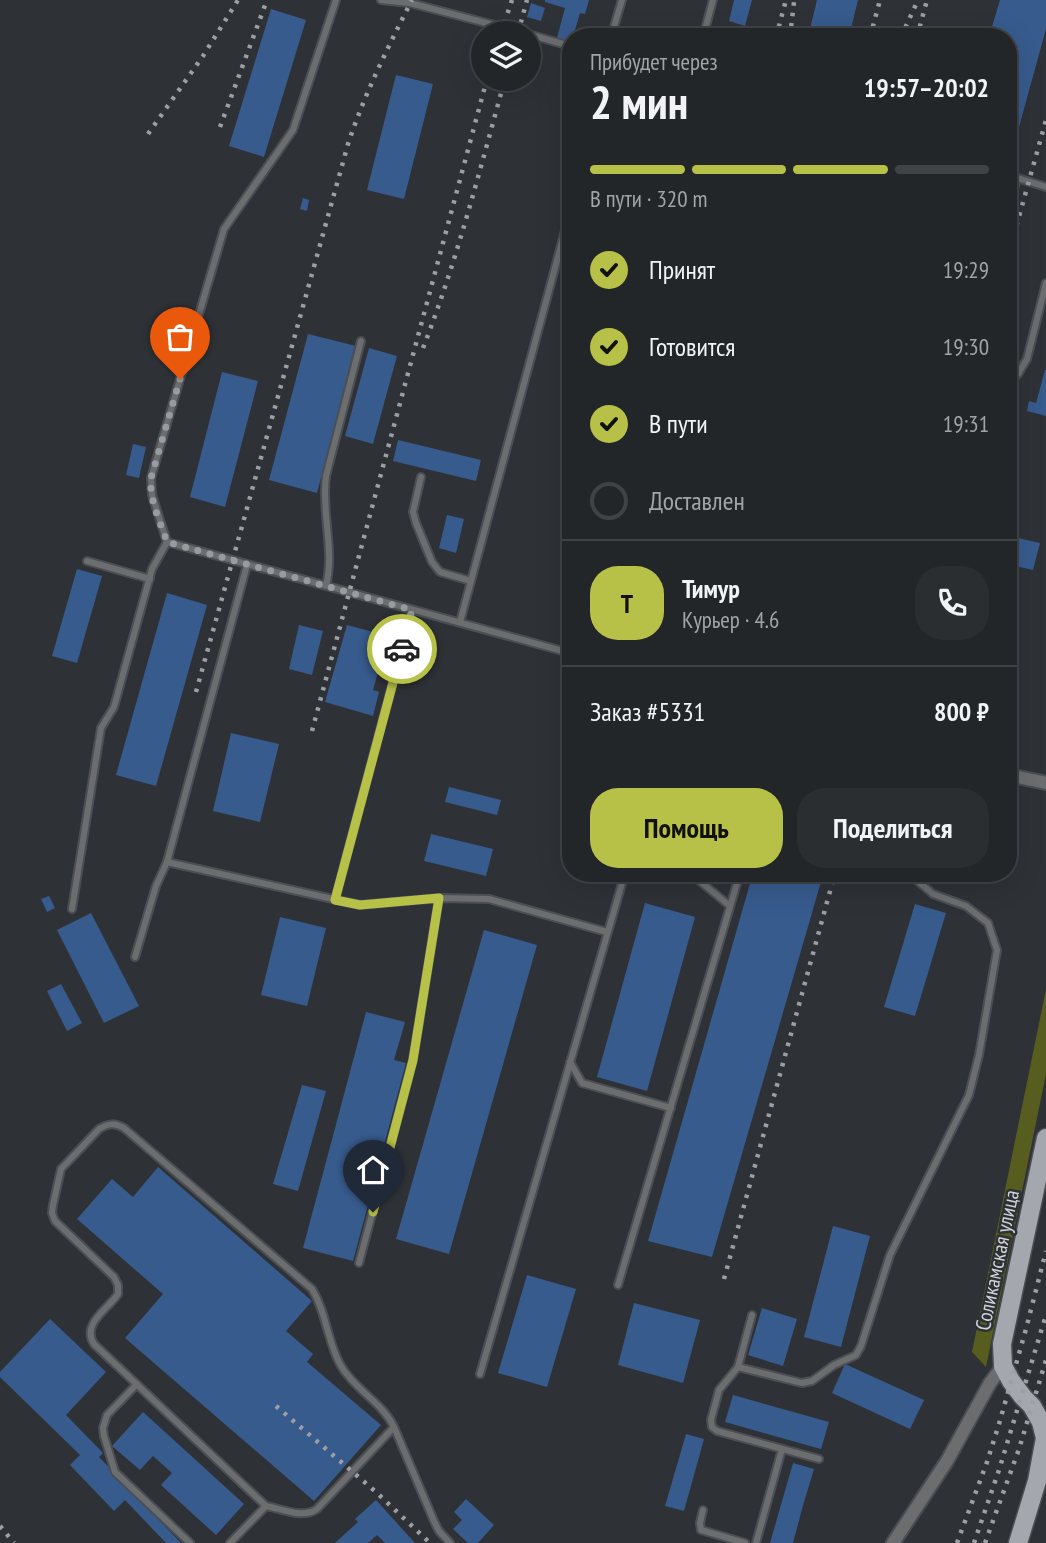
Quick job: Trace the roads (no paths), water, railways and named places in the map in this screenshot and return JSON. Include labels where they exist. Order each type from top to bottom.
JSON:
[{"type":"main road","name":"Соликамская улица","points":[[1003,1366],[1002,1344],[1046,1138]]},
{"type":"main road","points":[[1003,1366],[1011,1381],[1032,1406],[1041,1422],[1045,1438],[1042,1483],[1018,1543]]},
{"type":"street","points":[[1017,777],[1046,783]]},
{"type":"street","points":[[893,1543],[947,1461],[990,1383],[1003,1366]]},
{"type":"lane","points":[[167,542],[152,495],[151,478],[224,229],[293,130],[336,0]]},
{"type":"lane","points":[[381,0],[411,3],[478,21]]},
{"type":"lane","points":[[614,28],[622,0]]},
{"type":"lane","points":[[705,28],[713,0]]},
{"type":"lane","points":[[541,38],[562,44]]},
{"type":"lane","points":[[1017,178],[1046,187]]},
{"type":"lane","points":[[460,622],[562,242]]},
{"type":"lane","points":[[1017,375],[1027,359],[1043,312],[1046,283]]},
{"type":"lane","points":[[326,586],[329,560],[324,490],[361,341]]},
{"type":"lane","points":[[421,477],[414,512],[432,562],[440,572],[471,581]]},
{"type":"lane","points":[[167,542],[562,651]]},
{"type":"lane","points":[[72,909],[101,727],[114,707],[150,579],[167,542]]},
{"type":"lane","points":[[87,561],[150,579]]},
{"type":"lane","points":[[135,957],[156,886],[167,862],[247,565]]},
{"type":"lane","points":[[335,900],[412,610]]},
{"type":"lane","points":[[167,862],[360,905],[439,898],[489,899],[607,932]]},
{"type":"lane","points":[[480,1374],[622,882]]},
{"type":"lane","points":[[701,882],[730,906]]},
{"type":"lane","points":[[618,1285],[737,882]]},
{"type":"lane","points":[[738,1367],[802,1383],[811,1381],[856,1354],[862,1346],[890,1255],[969,1094],[979,1055],[997,950],[988,923],[965,906],[933,894],[919,882]]},
{"type":"lane","points":[[359,1263],[413,1060],[439,898]]},
{"type":"lane","points":[[570,1062],[582,1083],[671,1108]]},
{"type":"lane","points":[[394,1427],[311,1513],[297,1513],[266,1506],[94,1344],[90,1329],[118,1294],[118,1285],[114,1277],[55,1222],[52,1213],[61,1169],[99,1129],[107,1124],[124,1128],[312,1289],[320,1302],[334,1353],[341,1366],[390,1418],[394,1427],[434,1521],[450,1543]]},
{"type":"lane","points":[[752,1315],[738,1367],[719,1390],[710,1420],[712,1427],[717,1431],[819,1459]]},
{"type":"lane","points":[[137,1384],[107,1415],[104,1422],[104,1436],[115,1472],[190,1543]]},
{"type":"lane","points":[[756,1543],[782,1449]]},
{"type":"lane","points":[[230,1543],[266,1506]]},
{"type":"lane","points":[[703,1510],[699,1526],[701,1530],[745,1543]]},
{"type":"railway","points":[[148,134],[203,56],[238,0]]},
{"type":"railway","points":[[220,127],[267,0]]},
{"type":"railway","points":[[196,692],[348,144],[369,88],[412,0]]},
{"type":"railway","points":[[505,21],[512,0]]},
{"type":"railway","points":[[521,21],[527,0]]},
{"type":"railway","points":[[778,28],[786,0]]},
{"type":"railway","points":[[872,28],[880,0]]},
{"type":"railway","points":[[905,28],[918,0]]},
{"type":"railway","points":[[919,28],[927,0]]},
{"type":"railway","points":[[791,28],[794,2]]},
{"type":"railway","points":[[312,731],[484,91]]},
{"type":"railway","points":[[423,348],[457,248],[502,91]]},
{"type":"railway","points":[[1017,224],[1046,120]]},
{"type":"railway","points":[[724,1279],[833,882]]},
{"type":"railway","points":[[957,1543],[999,1424],[1046,1251]]},
{"type":"railway","points":[[974,1543],[1046,1315]]},
{"type":"railway","points":[[985,1543],[1019,1449],[1046,1360]]},
{"type":"railway","points":[[276,1406],[376,1492],[430,1543]]},
{"type":"railway","points":[[0,1526],[14,1543]]}]
